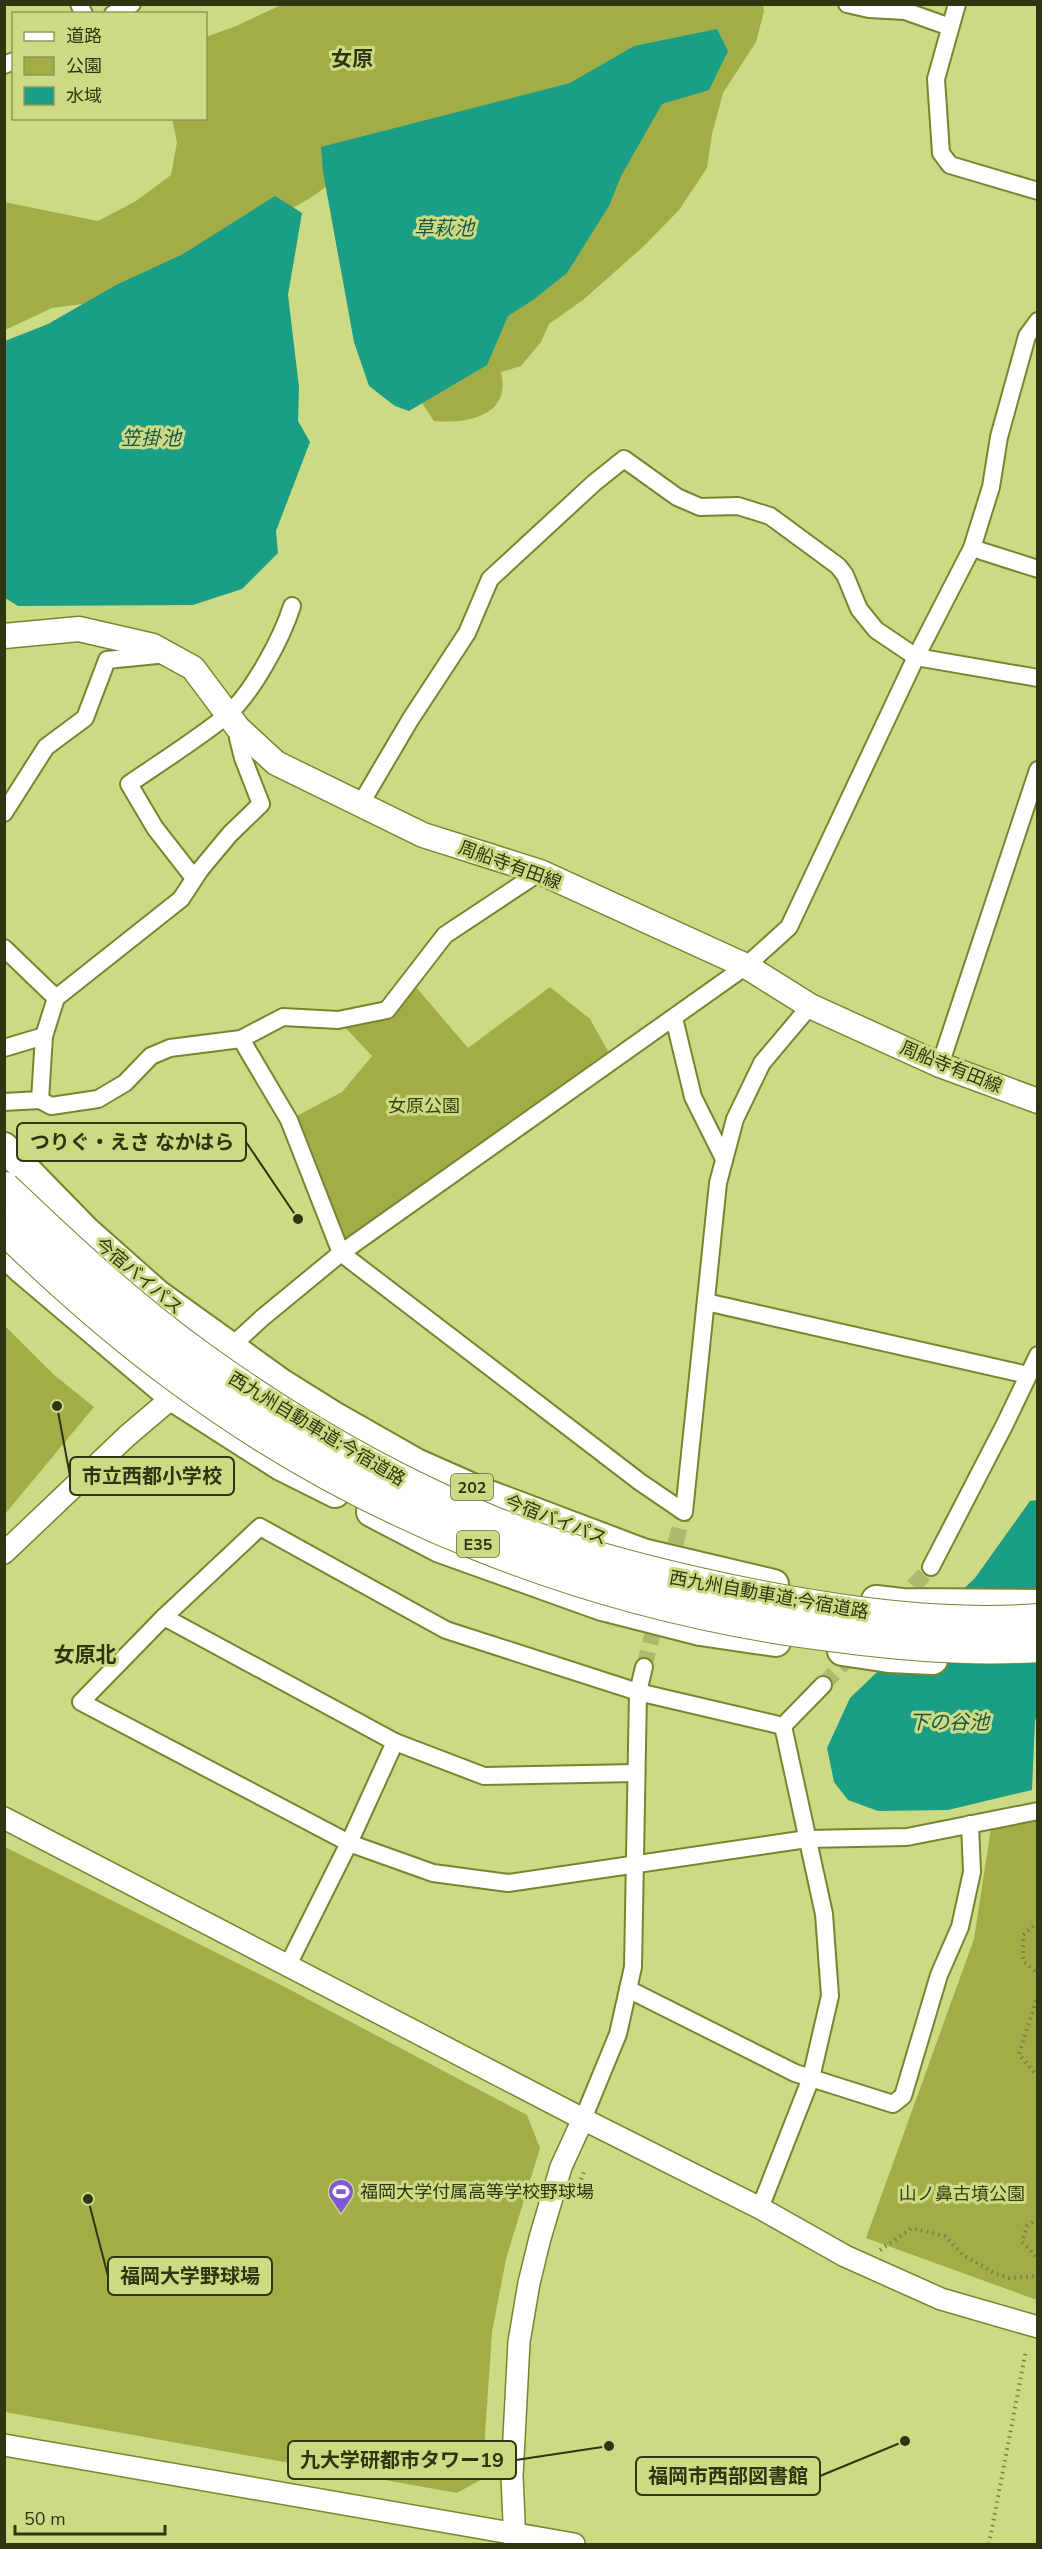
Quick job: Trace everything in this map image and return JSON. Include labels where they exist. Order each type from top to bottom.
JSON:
[{"type":"highway","name":"今宿バイパス","points":[[4,1147],[87,1231],[157,1294],[337,1419],[416,1463],[484,1493],[643,1553],[749,1579],[830,1594],[902,1603],[1038,1604]]},
{"type":"highway","name":"西九州自動車道;今宿道路","points":[[4,1188],[70,1251],[143,1312],[200,1357],[246,1389],[334,1444],[415,1487],[493,1522],[569,1549],[641,1570],[782,1601],[861,1613],[944,1620],[1038,1620]]},
{"type":"highway","name":"西九州自動車道;今宿道路","points":[[4,1228],[49,1271],[123,1335],[180,1379],[249,1426],[329,1473],[401,1510],[486,1547],[561,1575],[636,1597],[707,1615],[776,1628],[938,1646],[1038,1646]]},
{"type":"highway","points":[[4,1252],[177,1393],[281,1466],[440,1548],[602,1606],[700,1631],[890,1658],[983,1662],[1038,1660]]},
{"type":"main road","name":"周船寺有田線","points":[[4,636],[79,629],[153,646],[193,668],[243,732],[276,763],[423,835],[540,872],[746,966],[810,1006],[940,1065],[1038,1101]]},
{"type":"street","points":[[117,12],[132,4]]},
{"type":"street","points":[[847,4],[869,9],[905,11],[950,27]]},
{"type":"street","points":[[957,4],[936,79],[941,153],[950,165],[1038,191]]},
{"type":"street","points":[[4,1553],[127,1436],[231,1347],[261,1318],[341,1254],[746,966],[789,927],[916,657],[972,548],[991,488],[999,436],[1027,336],[1038,321]]},
{"type":"street","points":[[360,805],[410,720],[467,633],[490,579],[594,483],[624,459],[677,497],[700,507],[738,506],[770,516],[838,566],[845,575],[859,609],[876,630],[916,657],[1038,678]]},
{"type":"street","points":[[972,548],[1038,569]]},
{"type":"street","points":[[194,878],[155,828],[129,784],[228,714],[263,670],[292,606]]},
{"type":"street","points":[[4,813],[46,747],[86,718],[107,660],[168,654]]},
{"type":"street","points":[[40,1100],[44,1036],[56,998],[181,898],[194,878],[230,834],[261,804],[243,758],[238,738],[243,732]]},
{"type":"street","points":[[940,1065],[1038,770]]},
{"type":"street","points":[[4,1102],[40,1100],[51,1106],[98,1099],[125,1083],[151,1056],[170,1048],[241,1039],[283,1017],[338,1020],[387,1010],[445,935],[540,872]]},
{"type":"street","points":[[4,948],[56,998]]},
{"type":"street","points":[[241,1039],[289,1120],[341,1254],[640,1482],[684,1512],[718,1183],[735,1119],[762,1063],[810,1006]]},
{"type":"street","points":[[674,1018],[693,1097],[724,1159]]},
{"type":"street","points":[[4,1048],[44,1036]]},
{"type":"street","points":[[706,1302],[1028,1375]]},
{"type":"street","points":[[931,1567],[1038,1355]]},
{"type":"street","points":[[783,1726],[638,1692],[446,1630],[260,1527],[164,1617],[81,1702],[348,1843],[433,1873],[508,1883],[807,1839],[907,1837],[1038,1811]]},
{"type":"street","points":[[164,1617],[395,1742],[484,1776],[636,1773]]},
{"type":"street","points":[[515,2539],[512,2476],[514,2390],[529,2283],[561,2167],[584,2119],[618,2034],[633,1967],[638,1692],[644,1667]]},
{"type":"street","points":[[783,1726],[823,1685]]},
{"type":"street","points":[[760,2208],[812,2078],[830,1996],[824,1914],[783,1726]]},
{"type":"street","points":[[288,1965],[395,1742]]},
{"type":"street","points":[[4,1818],[760,2208],[845,2256],[941,2299],[1038,2327]]},
{"type":"street","points":[[628,1989],[795,2073],[893,2104],[903,2096],[939,1975],[960,1927],[972,1872],[970,1824]]},
{"type":"street","points":[[4,2445],[515,2539],[574,2544]]},
{"type":"path","points":[[1038,1922],[1023,1935],[1023,1961],[1038,1974]]},
{"type":"path","points":[[1038,1995],[1019,2054],[1038,2078]]},
{"type":"path","points":[[1038,2219],[1027,2226],[1022,2242],[1038,2258]]},
{"type":"path","points":[[880,2251],[912,2228],[945,2236],[963,2255],[996,2274],[1009,2278],[1038,2276]]},
{"type":"path","points":[[989,2544],[1026,2350]]},
{"type":"green space","points":[[281,5],[763,5],[764,11],[756,42],[723,93],[712,134],[707,168],[679,210],[644,246],[583,300],[549,324],[541,342],[521,366],[501,372],[503,387],[500,399],[493,408],[473,418],[447,422],[434,421],[416,394],[567,95],[373,154],[310,198],[267,223],[113,300],[52,308],[5,330],[4,202],[98,221],[136,201],[171,175],[177,142],[172,120],[207,120],[207,37]]},
{"type":"green space","name":"女原公園","points":[[410,980],[468,1048],[550,987],[590,1019],[613,1060],[341,1253],[289,1120],[342,1092],[372,1056],[338,1020],[387,1010]]},
{"type":"green space","points":[[5,1326],[53,1374],[94,1407],[5,1514]]},
{"type":"green space","name":"山ノ鼻古墳公園","points":[[1037,1817],[1037,2300],[866,2238],[974,1939],[991,1828]]},
{"type":"green space","name":"福岡大学付属高等学校野球場","points":[[5,1847],[283,1986],[527,2115],[540,2148],[506,2259],[492,2332],[482,2479],[457,2493],[5,2412]]},
{"type":"water","name":"草萩池","points":[[717,29],[728,51],[709,90],[662,104],[621,176],[609,206],[567,273],[508,316],[487,365],[409,411],[395,406],[369,386],[354,342],[323,172],[321,147],[570,83],[634,46]]},
{"type":"water","name":"笠掛池","points":[[275,196],[302,213],[288,295],[299,387],[298,421],[310,442],[276,531],[278,553],[242,589],[193,605],[18,606],[5,598],[5,341],[48,324],[116,285],[183,254]]},
{"type":"water","name":"下の谷池","points":[[1037,1500],[1038,1716],[1035,1720],[1032,1790],[948,1810],[878,1811],[848,1800],[834,1782],[827,1748],[850,1698],[975,1578],[1030,1501]]},
{"type":"tunnel","points":[[669,1567],[684,1512]]},
{"type":"tunnel","points":[[897,1604],[931,1567]]},
{"type":"tunnel","points":[[644,1667],[658,1613]]},
{"type":"tunnel","points":[[823,1685],[856,1650]]},
{"type":"place","name":"つりぐ・えさ なかはら","points":[[298,1219]]},
{"type":"place","name":"市立西都小学校","points":[[57,1406]]},
{"type":"place","name":"福岡大学野球場","points":[[88,2199]]},
{"type":"place","name":"福岡大学付属高等学校野球場","points":[[341,2215]]},
{"type":"place","name":"福岡市西部図書館","points":[[905,2441]]},
{"type":"place","name":"九大学研都市タワー19","points":[[609,2446]]},
{"type":"district","name":"女原","points":[[352,59]]},
{"type":"district","name":"女原北","points":[[85,1655]]}]
